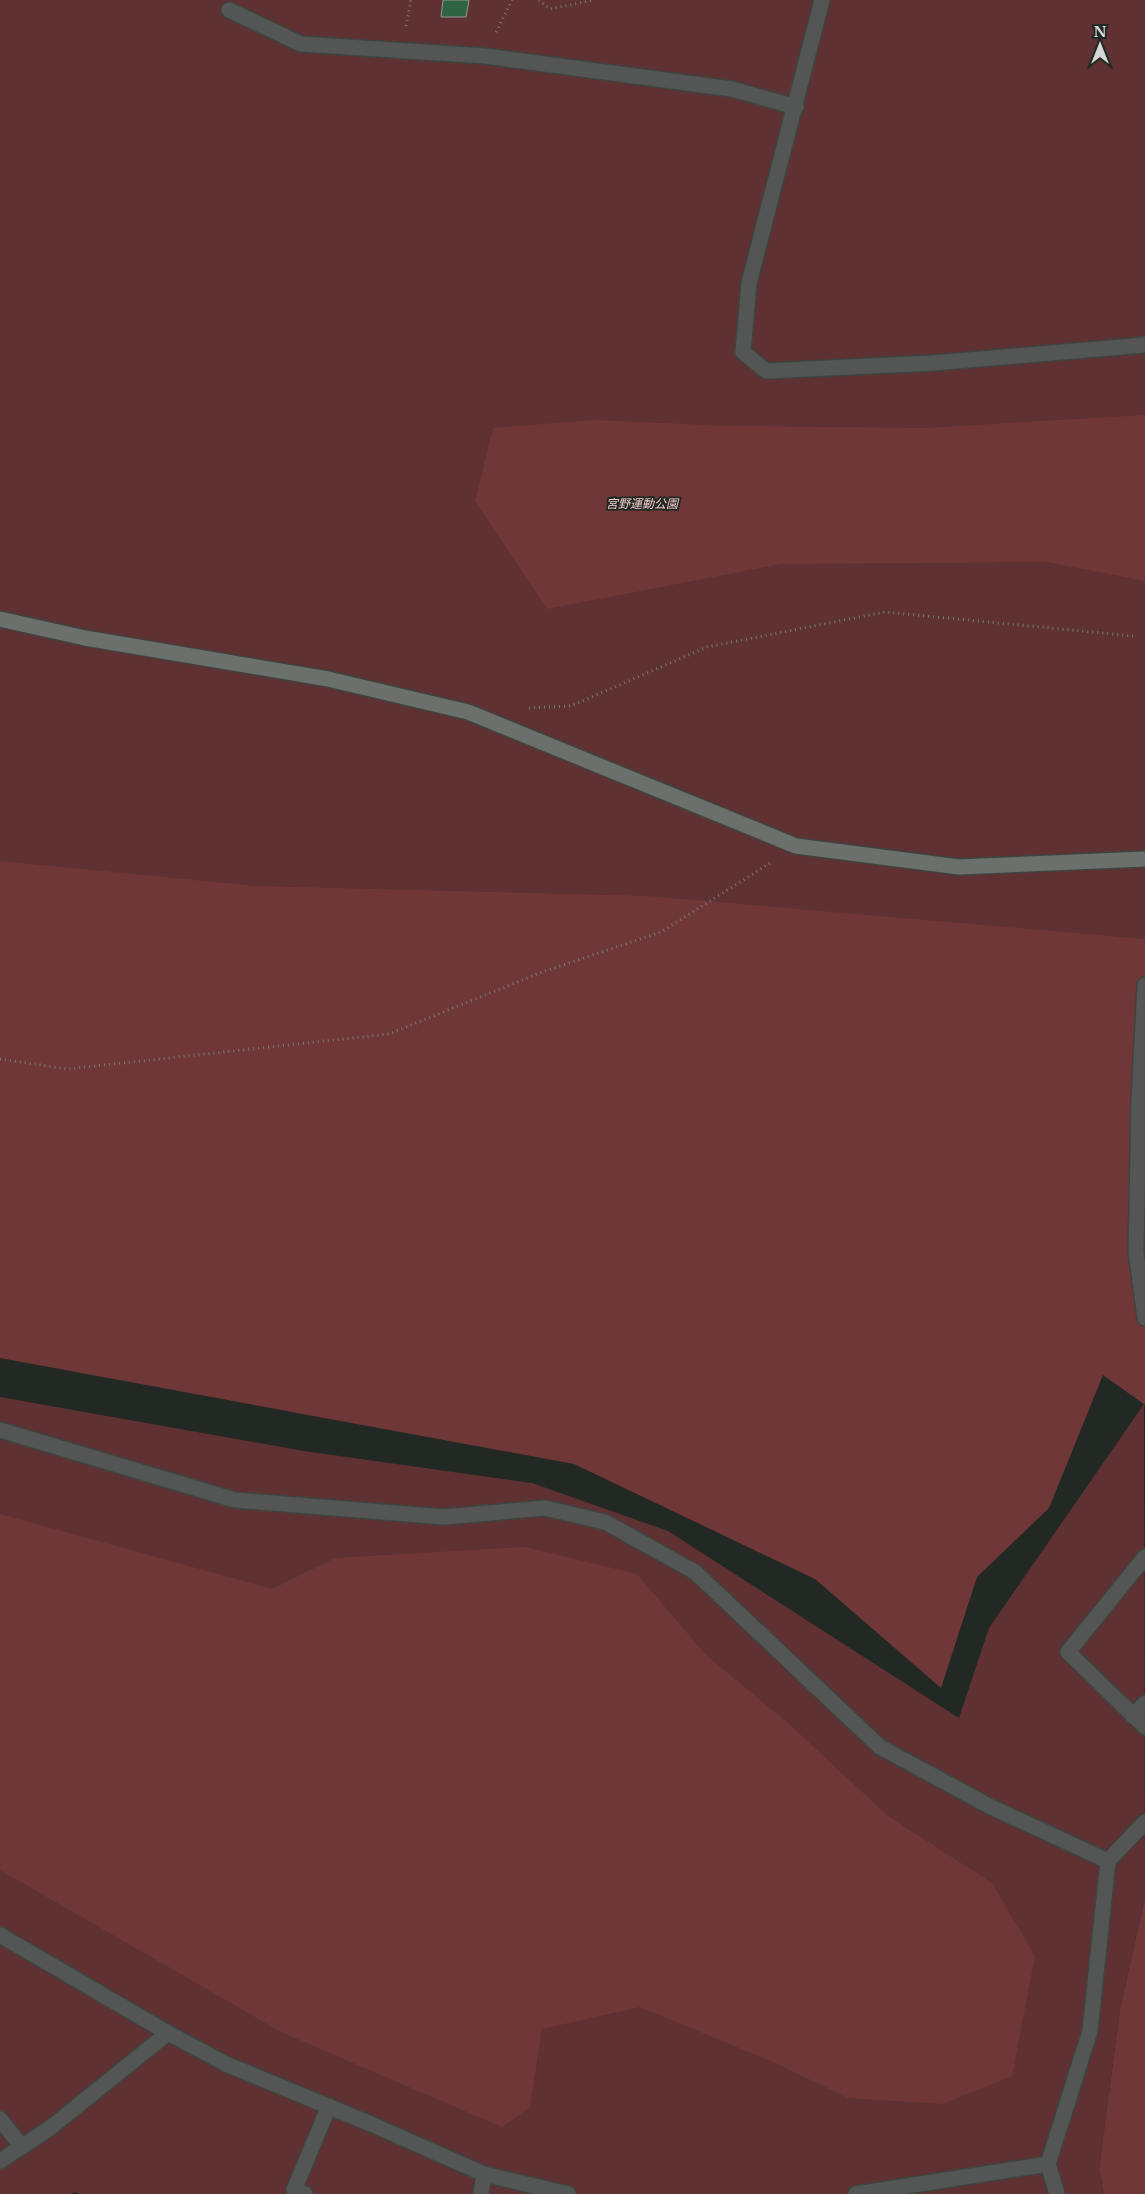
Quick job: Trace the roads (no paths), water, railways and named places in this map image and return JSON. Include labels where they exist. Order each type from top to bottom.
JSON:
[{"type":"street","points":[[822,0],[749,282],[743,352],[766,371],[933,363],[1145,345]]},
{"type":"street","points":[[229,10],[301,44],[485,56],[732,89],[796,106]]},
{"type":"street","points":[[0,619],[86,638],[328,679],[468,712],[796,846],[959,866],[1145,859]]},
{"type":"street","points":[[1145,985],[1139,1101],[1136,1252],[1145,1318]]},
{"type":"street","points":[[1136,1252],[1145,1234]]},
{"type":"street","points":[[0,1430],[235,1500],[444,1517],[545,1508],[605,1522],[695,1572],[880,1746],[989,1806],[1108,1861]]},
{"type":"street","points":[[1145,1557],[1068,1652],[1145,1727]]},
{"type":"street","points":[[1133,1716],[1145,1703]]},
{"type":"street","points":[[1057,2194],[1048,2164],[1090,2031],[1108,1861],[1145,1822]]},
{"type":"street","points":[[0,1935],[168,2033],[226,2064],[329,2106],[484,2174],[568,2194]]},
{"type":"street","points":[[0,2161],[50,2128],[168,2033]]},
{"type":"street","points":[[305,2194],[294,2190],[329,2106]]},
{"type":"street","points":[[0,2119],[22,2147]]},
{"type":"street","points":[[856,2194],[929,2188],[1048,2164]]},
{"type":"street","points":[[481,2194],[484,2174]]},
{"type":"park label","name":"宮野運動公園","points":[[642,503]]}]
